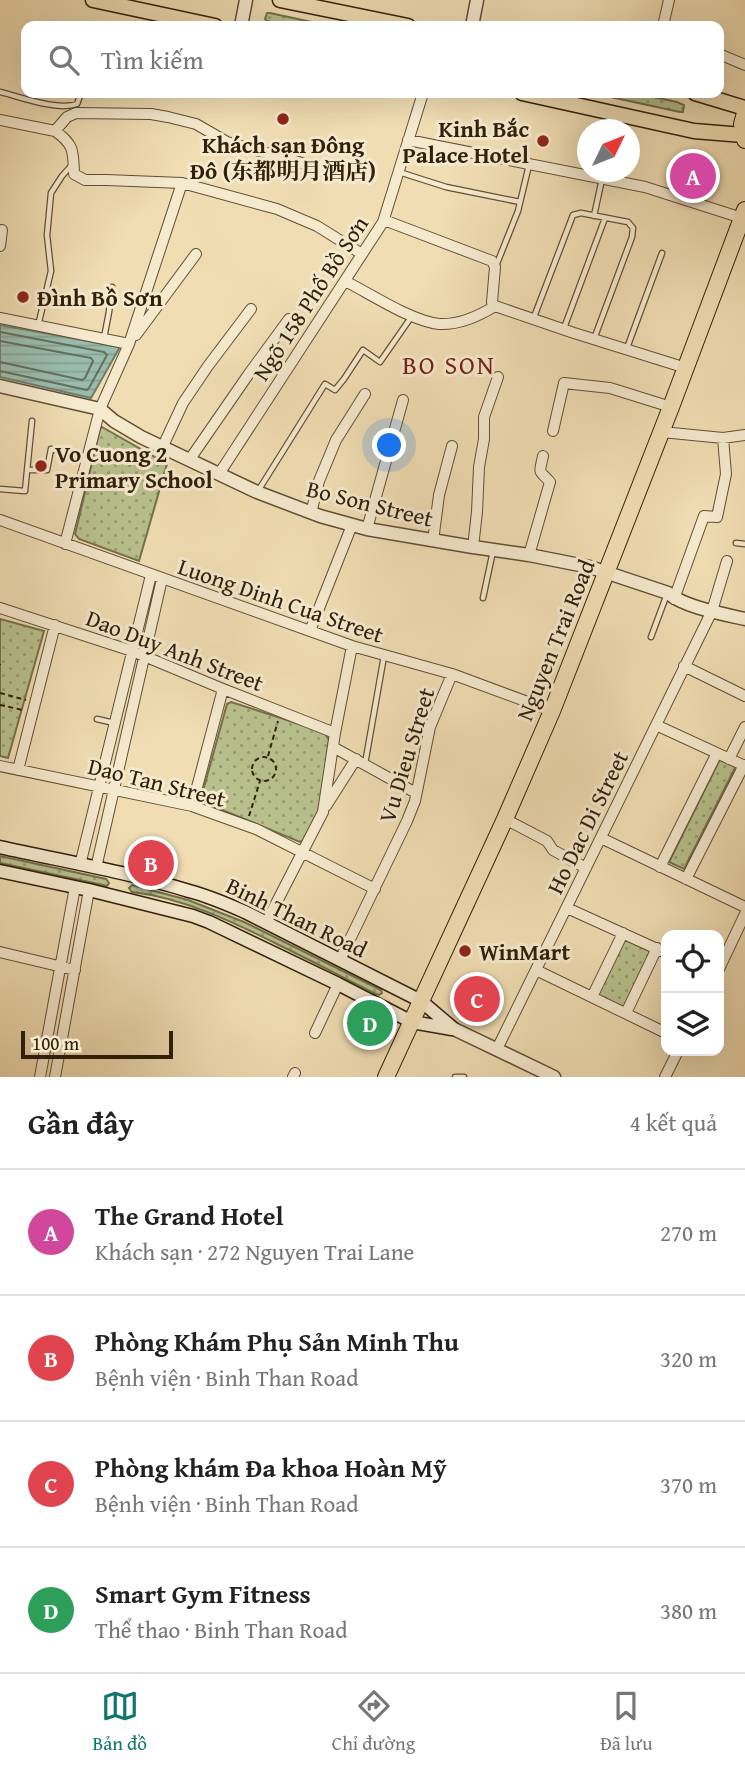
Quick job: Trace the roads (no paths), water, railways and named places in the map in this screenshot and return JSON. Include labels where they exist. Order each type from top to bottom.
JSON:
[{"type":"highway","points":[[744,138],[742,124],[745,110]]},
{"type":"highway","name":"Nguyen Trai Road","points":[[386,1077],[552,711],[662,432],[744,213]]},
{"type":"main road","points":[[93,0],[192,21]]},
{"type":"main road","points":[[242,21],[246,0]]},
{"type":"main road","points":[[279,0],[383,21]]},
{"type":"main road","points":[[473,21],[477,0]]},
{"type":"main road","points":[[545,98],[694,131],[744,138]]},
{"type":"main road","points":[[710,98],[745,110]]},
{"type":"main road","name":"Bo Son Street","points":[[0,386],[100,409],[141,437],[257,492],[311,513],[367,529],[529,555],[606,572],[712,611],[745,619]]},
{"type":"main road","name":"Binh Than Road","points":[[0,848],[190,891],[245,912],[421,1001],[454,1029],[554,1077]]},
{"type":"main road","name":"Binh Than Road","points":[[0,871],[170,909],[209,922],[412,1023],[454,1029]]},
{"type":"main road","points":[[117,897],[122,874]]},
{"type":"street","points":[[664,21],[669,0]]},
{"type":"street","points":[[724,56],[745,65]]},
{"type":"street","name":"Ngõ 158 Phố Bồ Sơn","points":[[219,474],[384,220],[421,98]]},
{"type":"street","points":[[55,131],[67,117],[76,113],[151,114],[196,124],[227,142],[302,163],[330,174],[350,177]]},
{"type":"street","points":[[0,120],[55,131],[70,145],[74,174],[85,180],[182,183],[277,209],[317,226],[362,254]]},
{"type":"street","points":[[408,140],[577,174]]},
{"type":"street","points":[[619,182],[744,213]]},
{"type":"street","points":[[65,544],[100,409],[129,344],[182,183]]},
{"type":"street","points":[[384,220],[494,264],[492,302],[495,306],[686,368]]},
{"type":"street","points":[[0,246],[2,230]]},
{"type":"street","points":[[129,344],[196,254]]},
{"type":"street","points":[[345,281],[412,315],[433,322],[449,323],[481,314],[495,306]]},
{"type":"street","points":[[163,446],[183,403],[251,309]]},
{"type":"street","points":[[0,318],[129,344]]},
{"type":"street","points":[[190,459],[289,319]]},
{"type":"street","points":[[473,547],[484,417],[498,377]]},
{"type":"street","points":[[553,431],[564,383],[610,388],[671,407]]},
{"type":"street","points":[[311,513],[319,481],[336,440],[365,394]]},
{"type":"street","points":[[367,529],[403,400]]},
{"type":"street","points":[[662,432],[723,438],[745,435]]},
{"type":"street","points":[[671,596],[704,516],[717,517],[726,474],[723,438]]},
{"type":"street","points":[[433,541],[439,495],[452,446]]},
{"type":"street","points":[[529,555],[550,482],[541,476],[543,456]]},
{"type":"street","name":"Luong Dinh Cua Street","points":[[0,520],[352,646],[452,674],[552,711]]},
{"type":"street","points":[[310,631],[352,525]]},
{"type":"street","name":"Ho Dac Di Street","points":[[497,1049],[712,611],[727,561]]},
{"type":"street","points":[[80,865],[151,575]]},
{"type":"street","points":[[96,868],[162,579]]},
{"type":"street","name":"Dao Duy Anh Street","points":[[0,608],[132,651],[335,733]]},
{"type":"street","points":[[18,770],[55,625]]},
{"type":"street","points":[[323,812],[352,646]]},
{"type":"street","points":[[684,666],[745,696]]},
{"type":"street","name":"Vu Dieu Street","points":[[340,960],[415,801],[430,727],[452,674]]},
{"type":"street","points":[[192,806],[223,689]]},
{"type":"street","points":[[115,723],[128,727]]},
{"type":"street","points":[[656,725],[744,765],[686,879]]},
{"type":"street","points":[[729,758],[745,727]]},
{"type":"street","points":[[333,747],[416,793]]},
{"type":"street","points":[[660,867],[717,753]]},
{"type":"street","points":[[266,923],[323,812],[360,762]]},
{"type":"street","name":"Dao Tan Street","points":[[0,766],[192,806],[256,829],[375,889]]},
{"type":"street","points":[[505,819],[547,841],[553,850],[586,868]]},
{"type":"street","points":[[601,838],[745,907]]},
{"type":"street","points":[[40,1077],[75,887]]},
{"type":"street","points":[[55,1077],[89,890]]},
{"type":"street","points":[[567,908],[661,950]]},
{"type":"street","points":[[724,958],[745,914]]},
{"type":"street","points":[[593,997],[623,933]]},
{"type":"street","points":[[0,952],[75,970]]},
{"type":"street","points":[[626,1013],[661,952]]},
{"type":"street","points":[[536,970],[661,1030]]},
{"type":"street","points":[[315,1033],[338,984]]},
{"type":"street","points":[[665,1077],[676,1056]]},
{"type":"lane","points":[[0,92],[21,97]]},
{"type":"lane","points":[[24,98],[66,106],[77,104],[79,98]]},
{"type":"lane","points":[[38,326],[51,271],[47,235],[51,193],[74,163]]},
{"type":"lane","points":[[495,267],[520,202],[529,164]]},
{"type":"lane","points":[[398,172],[446,187],[520,202]]},
{"type":"lane","points":[[594,216],[602,182]]},
{"type":"lane","points":[[533,318],[573,215],[581,213],[628,222],[633,228],[632,237],[594,339]]},
{"type":"lane","points":[[564,329],[605,218]]},
{"type":"lane","points":[[627,349],[662,254]]},
{"type":"lane","points":[[103,339],[112,287]]},
{"type":"lane","points":[[257,492],[325,384],[335,390],[363,350],[380,362],[412,315]]},
{"type":"lane","points":[[0,489],[25,491],[32,421]]},
{"type":"lane","points":[[27,470],[47,470],[51,449],[88,457]]},
{"type":"lane","points":[[736,542],[745,544]]},
{"type":"lane","points":[[483,598],[493,550]]},
{"type":"lane","points":[[651,637],[671,596]]},
{"type":"lane","points":[[360,762],[384,655]]},
{"type":"lane","points":[[97,719],[115,723]]},
{"type":"lane","points":[[455,1077],[464,1077]]},
{"type":"water","points":[[0,325],[120,347],[91,398],[0,377]]},
{"type":"place","name":"Khách sạn Đông Đô (东都明月酒店)","points":[[283,119]]},
{"type":"place","name":"Kinh Bắc Palace Hotel","points":[[543,141]]},
{"type":"place","name":"The Grand Hotel","points":[[693,176]]},
{"type":"place","name":"Đình Bồ Sơn","points":[[23,297]]},
{"type":"place","name":"Vo Cuong 2 Primary School","points":[[41,466]]},
{"type":"place","name":"Phòng Khám Phụ Sản Minh Thu","points":[[151,863]]},
{"type":"place","name":"WinMart","points":[[465,951]]},
{"type":"place","name":"Phòng khám Đa khoa Hoàn Mỹ","points":[[477,999]]},
{"type":"place","name":"Smart Gym Fitness","points":[[370,1023]]},
{"type":"district","name":"BO SON","points":[[449,364]]}]
